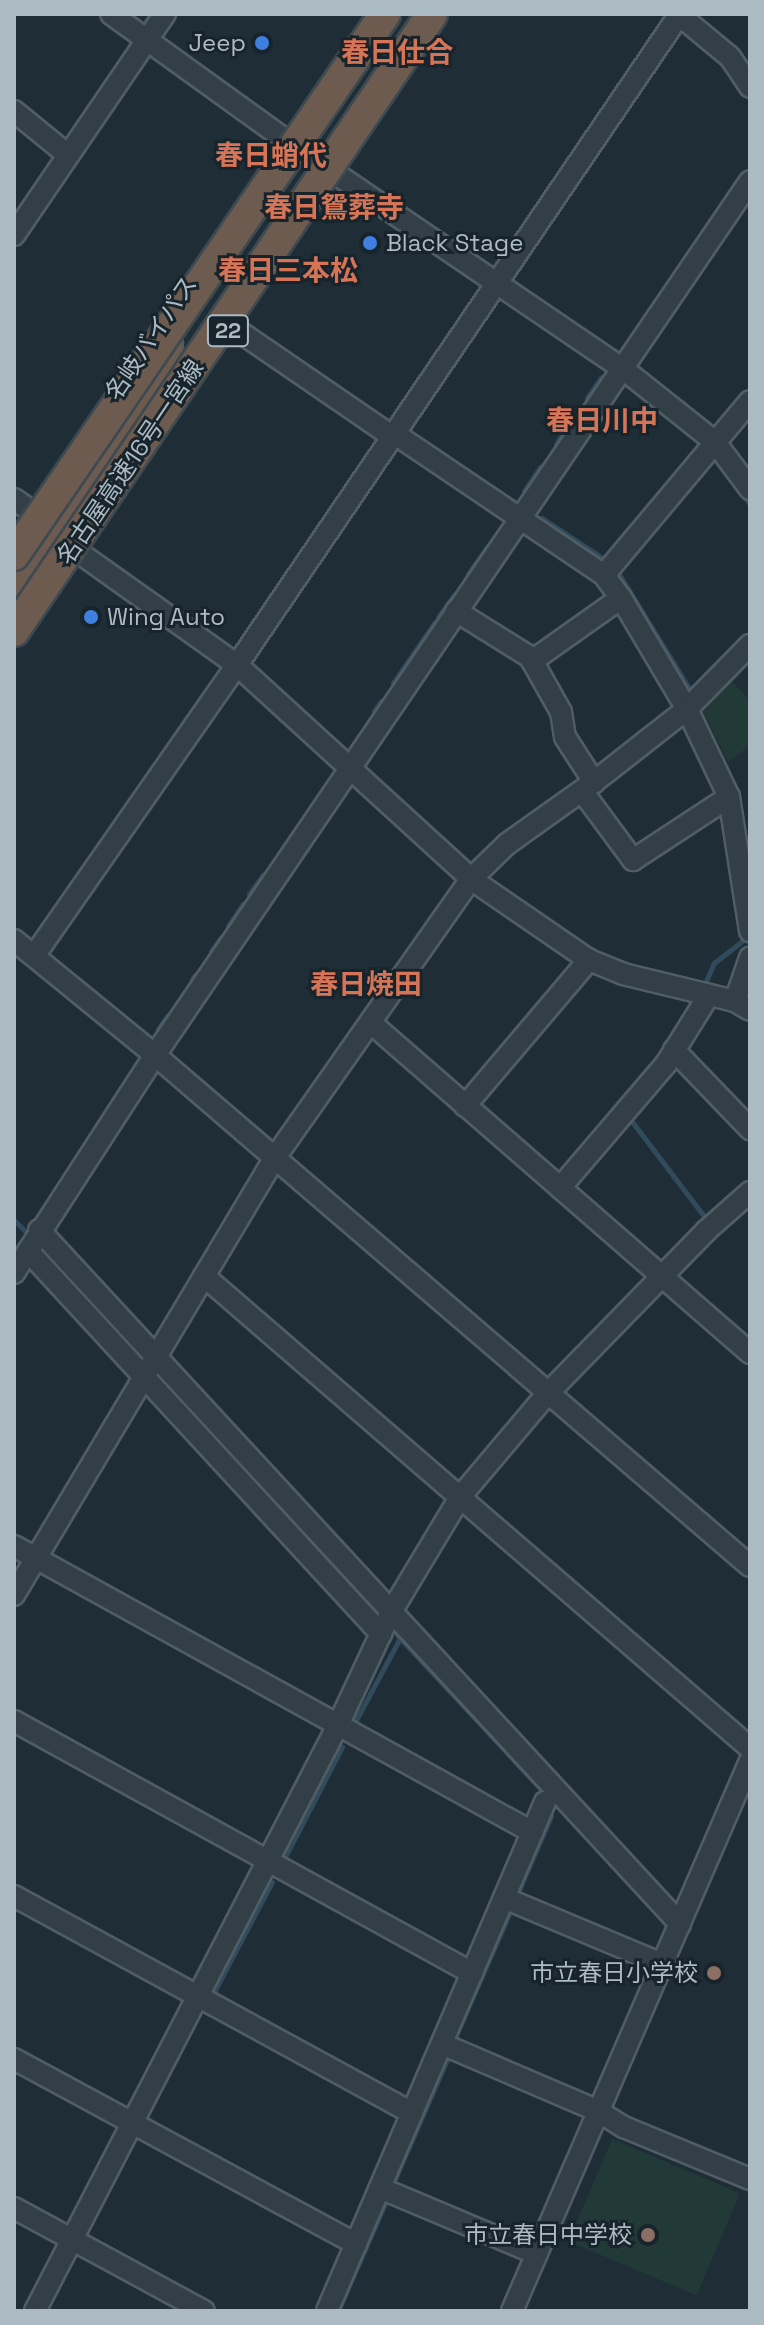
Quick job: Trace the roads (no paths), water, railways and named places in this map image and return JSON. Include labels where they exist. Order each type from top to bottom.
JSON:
[{"type":"highway","points":[[14,595],[128,425],[192,292],[370,14]]},
{"type":"highway","name":"名古屋高速16号一宮線","points":[[14,555],[385,14]]},
{"type":"highway","points":[[181,387],[191,339],[411,14]]},
{"type":"highway","name":"名古屋高速16号一宮線","points":[[14,631],[432,14]]},
{"type":"highway","name":"22","points":[[14,647],[442,14]]},
{"type":"highway","name":"名岐バイパス","points":[[14,543],[24,506],[288,141]]},
{"type":"street","points":[[111,14],[288,141],[622,368],[715,442],[750,489]]},
{"type":"street","points":[[14,235],[165,14]]},
{"type":"street","points":[[34,956],[237,665],[679,14],[730,57],[750,87]]},
{"type":"street","points":[[14,111],[68,155]]},
{"type":"street","points":[[14,1273],[39,1230],[349,767],[750,181]]},
{"type":"street","points":[[231,326],[604,575],[687,709],[729,797],[743,834],[750,931]]},
{"type":"street","points":[[604,575],[750,401]]},
{"type":"street","points":[[78,552],[237,665],[471,879],[589,960],[623,974],[742,1005],[750,958]]},
{"type":"street","points":[[532,661],[621,598]]},
{"type":"street","points":[[456,611],[532,661],[561,712],[565,737],[588,786],[633,860],[729,797]]},
{"type":"street","points":[[14,1595],[274,1159],[471,879],[507,844],[687,709],[750,645]]},
{"type":"street","points":[[14,940],[155,1055],[749,1564]]},
{"type":"street","points":[[465,1106],[589,960]]},
{"type":"street","points":[[560,1188],[674,1050],[709,995]]},
{"type":"street","points":[[371,1023],[750,1353]]},
{"type":"street","points":[[674,1050],[750,1129]]},
{"type":"street","points":[[35,2311],[134,2125],[197,1996],[338,1725],[391,1612],[460,1497],[547,1394],[706,1231],[750,1192]]},
{"type":"street","points":[[39,1230],[680,1924]]},
{"type":"street","points":[[28,1251],[381,1634]]},
{"type":"street","points":[[204,1276],[750,1748]]},
{"type":"street","points":[[14,1546],[532,1832]]},
{"type":"street","points":[[14,1721],[472,1973]]},
{"type":"street","points":[[512,2311],[750,1761]]},
{"type":"street","points":[[327,2311],[545,1802]]},
{"type":"street","points":[[14,1896],[412,2113]]},
{"type":"street","points":[[504,1898],[662,1964]]},
{"type":"street","points":[[442,2044],[598,2111],[624,2127],[750,2179]]},
{"type":"street","points":[[14,2059],[356,2244]]},
{"type":"street","points":[[380,2188],[537,2254]]},
{"type":"street","points":[[14,2208],[204,2311]]},
{"type":"waterway","points":[[146,21],[151,14]]},
{"type":"waterway","points":[[587,398],[601,377]]},
{"type":"waterway","points":[[572,421],[575,416]]},
{"type":"waterway","points":[[556,444],[563,433]]},
{"type":"waterway","points":[[524,491],[540,467]]},
{"type":"waterway","points":[[742,493],[750,505]]},
{"type":"waterway","points":[[542,518],[604,559]]},
{"type":"waterway","points":[[468,574],[487,547]]},
{"type":"waterway","points":[[619,574],[690,690]]},
{"type":"waterway","points":[[438,617],[454,595]]},
{"type":"waterway","points":[[393,683],[435,622]]},
{"type":"waterway","points":[[374,711],[381,701]]},
{"type":"waterway","points":[[249,894],[263,875]]},
{"type":"waterway","points":[[228,926],[243,904]]},
{"type":"waterway","points":[[211,951],[221,937]]},
{"type":"waterway","points":[[704,986],[714,963],[743,940]]},
{"type":"waterway","points":[[192,979],[195,975]]},
{"type":"waterway","points":[[158,1029],[167,1016]]},
{"type":"waterway","points":[[630,1119],[704,1216]]},
{"type":"waterway","points":[[14,1220],[28,1234]]},
{"type":"waterway","points":[[37,1244],[145,1361]]},
{"type":"waterway","points":[[157,1374],[378,1615]]},
{"type":"waterway","points":[[397,1635],[548,1797]]},
{"type":"waterway","points":[[355,1722],[400,1638]]},
{"type":"waterway","points":[[286,1855],[342,1747]]},
{"type":"waterway","points":[[516,1897],[551,1816]]},
{"type":"waterway","points":[[215,1990],[272,1882]]},
{"type":"waterway","points":[[454,2040],[509,1914]]},
{"type":"waterway","points":[[392,2186],[448,2057]]},
{"type":"waterway","points":[[338,2311],[387,2199]]},
{"type":"place","name":"Jeep","points":[[262,43]]},
{"type":"place","name":"Black Stage","points":[[370,243]]},
{"type":"place","name":"Wing Auto","points":[[91,617]]},
{"type":"place","name":"市立春日小学校","points":[[714,1973]]},
{"type":"place","name":"市立春日中学校","points":[[648,2235]]},
{"type":"district","name":"春日仕合","points":[[397,52]]},
{"type":"district","name":"春日蛸代","points":[[271,155]]},
{"type":"district","name":"春日鴛葬寺","points":[[334,207]]},
{"type":"district","name":"春日三本松","points":[[288,270]]},
{"type":"district","name":"春日川中","points":[[602,420]]},
{"type":"district","name":"春日焼田","points":[[366,984]]}]
